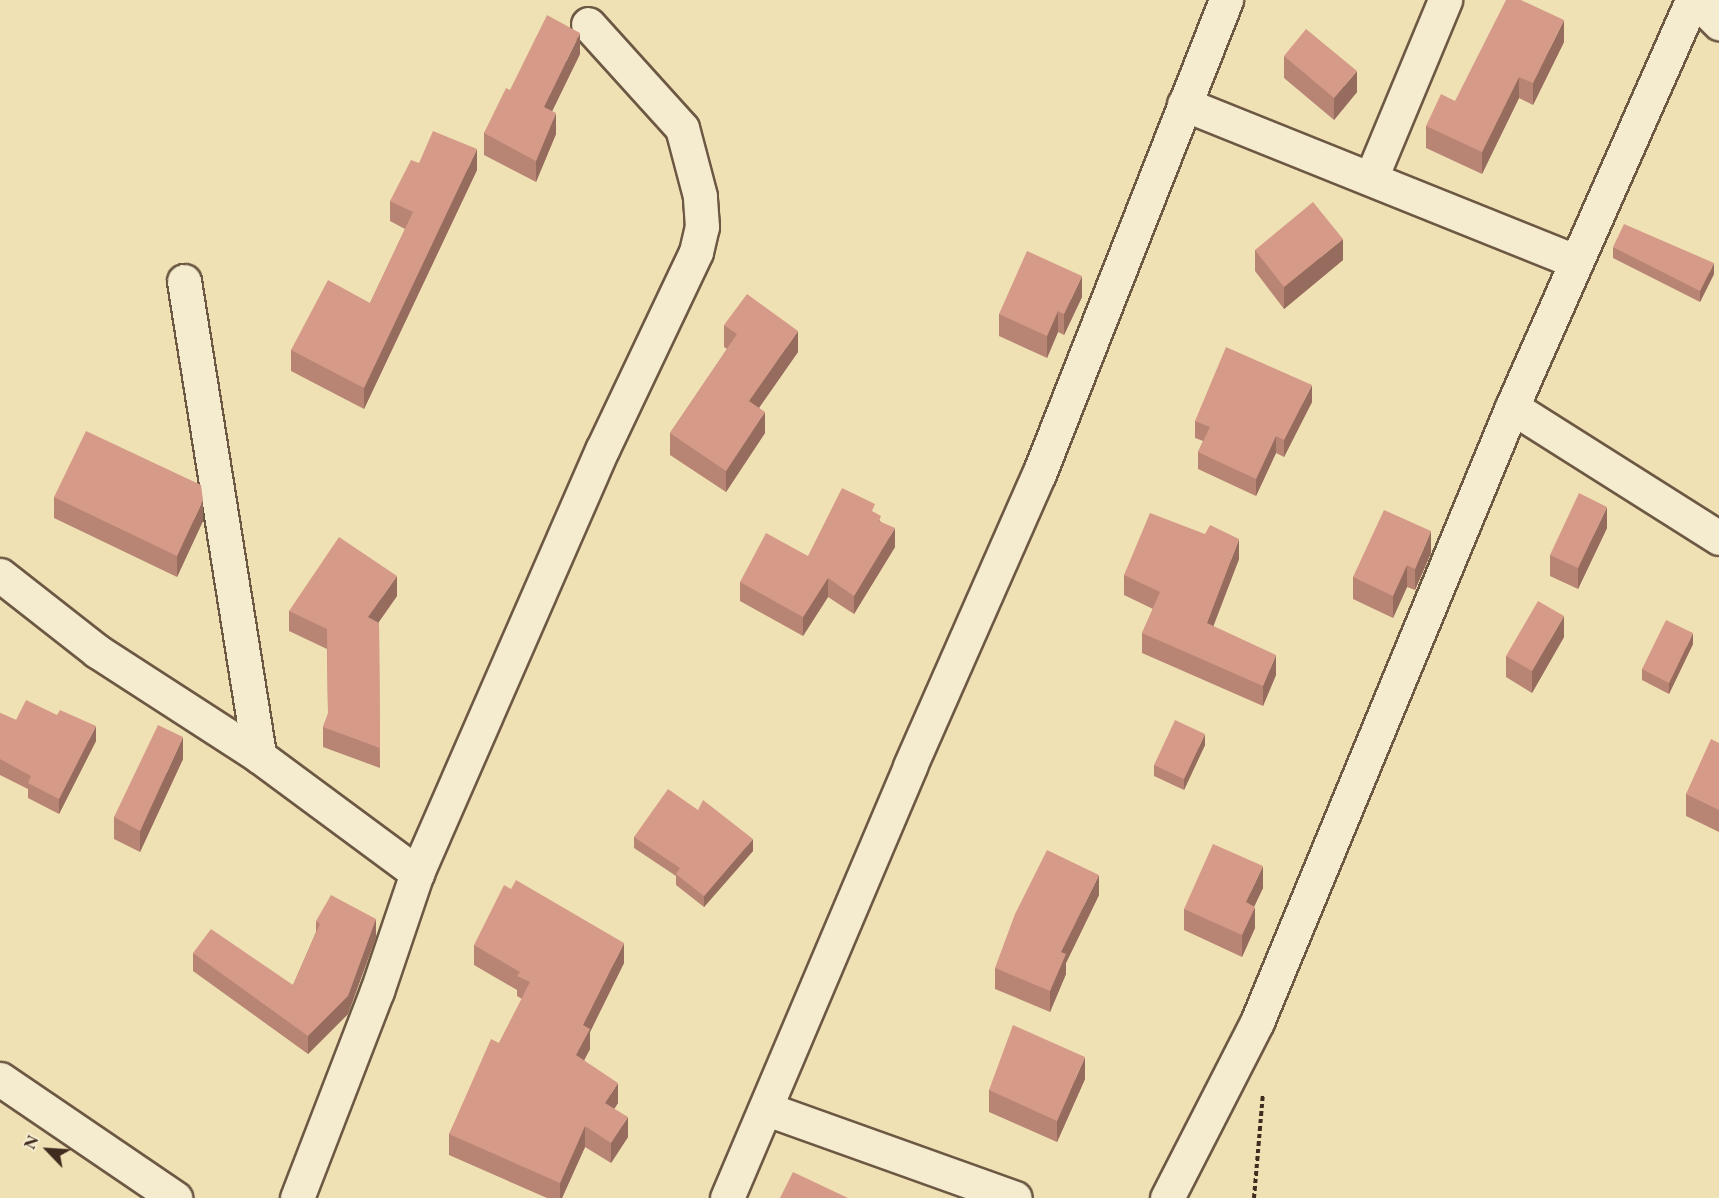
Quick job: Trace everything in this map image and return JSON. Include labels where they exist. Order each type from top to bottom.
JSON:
[{"type":"street","points":[[727,1198],[767,1108],[909,766],[1039,474],[1226,0]]},
{"type":"street","points":[[1371,178],[1445,0]]},
{"type":"street","points":[[1167,1198],[1257,1022],[1512,407],[1575,261],[1694,0],[1719,23]]},
{"type":"street","points":[[297,1198],[377,992],[417,873],[602,450],[696,252],[702,227],[700,196],[682,128],[588,24]]},
{"type":"street","points":[[1184,104],[1575,261]]},
{"type":"street","points":[[184,281],[259,756]]},
{"type":"street","points":[[1512,407],[1719,538]]},
{"type":"street","points":[[0,575],[98,651],[259,756],[417,873]]},
{"type":"street","points":[[0,1079],[176,1198]]},
{"type":"street","points":[[767,1108],[1015,1198]]},
{"type":"path","points":[[1254,1198],[1263,1091]]},
{"type":"building","points":[[1506,0],[1521,0],[1564,20],[1533,83],[1519,77],[1482,152],[1426,126],[1441,94],[1455,101]]},
{"type":"building","points":[[547,15],[580,33],[544,107],[556,113],[536,161],[484,133],[506,88],[510,90]]},
{"type":"building","points":[[1306,29],[1357,71],[1334,98],[1284,56]]},
{"type":"building","points":[[433,131],[477,149],[364,388],[291,350],[328,280],[370,303],[413,212],[390,201],[411,160],[419,163]]},
{"type":"building","points":[[1313,202],[1343,239],[1284,287],[1255,250]]},
{"type":"building","points":[[1624,224],[1714,263],[1700,291],[1613,247]]},
{"type":"building","points":[[1027,251],[1082,276],[1064,314],[1058,311],[1047,336],[999,314]]},
{"type":"building","points":[[747,294],[798,331],[749,401],[765,412],[726,471],[670,433],[737,334],[724,325]]},
{"type":"building","points":[[1226,347],[1312,385],[1284,440],[1276,436],[1256,479],[1198,452],[1210,427],[1195,421]]},
{"type":"building","points":[[86,431],[201,485],[203,500],[177,556],[54,497]]},
{"type":"building","points":[[842,488],[875,504],[872,511],[881,516],[879,521],[895,528],[854,596],[828,578],[803,617],[740,582],[766,533],[808,556]]},
{"type":"building","points":[[1579,493],[1607,507],[1578,568],[1550,555]]},
{"type":"building","points":[[1384,510],[1431,531],[1415,569],[1407,565],[1393,596],[1353,577]]},
{"type":"building","points":[[1150,513],[1205,534],[1210,525],[1239,539],[1207,623],[1276,655],[1263,686],[1142,633],[1160,592],[1124,575]]},
{"type":"building","points":[[339,537],[397,576],[368,617],[379,623],[380,748],[323,727],[328,713],[327,629],[289,611]]},
{"type":"building","points":[[1538,601],[1564,616],[1532,671],[1506,656]]},
{"type":"building","points":[[1666,620],[1693,633],[1669,683],[1642,669]]},
{"type":"building","points":[[26,700],[57,715],[60,710],[96,726],[59,799],[28,783],[31,776],[0,759],[0,713],[16,720]]},
{"type":"building","points":[[1175,720],[1205,734],[1184,779],[1154,765]]},
{"type":"building","points":[[158,725],[183,737],[140,831],[114,817]]},
{"type":"building","points":[[1711,739],[1719,743],[1719,810],[1686,794]]},
{"type":"building","points":[[668,789],[698,810],[703,800],[753,839],[704,896],[676,874],[680,868],[634,837]]},
{"type":"building","points":[[1213,844],[1263,866],[1246,902],[1255,907],[1242,935],[1184,909]]},
{"type":"building","points":[[1047,850],[1099,875],[1061,952],[1066,954],[1050,991],[995,968],[1015,914]]},
{"type":"building","points":[[516,880],[624,943],[583,1025],[590,1029],[576,1055],[618,1083],[605,1103],[628,1117],[611,1143],[585,1126],[560,1183],[449,1134],[491,1039],[499,1043],[530,982],[517,976],[520,972],[474,945],[504,885],[511,889]]},
{"type":"building","points":[[331,895],[376,919],[348,996],[308,1036],[193,953],[211,929],[293,985],[320,924],[316,921]]},
{"type":"building","points":[[1013,1025],[1085,1057],[1057,1121],[989,1090]]},
{"type":"building","points":[[793,1172],[848,1198],[780,1198]]}]
